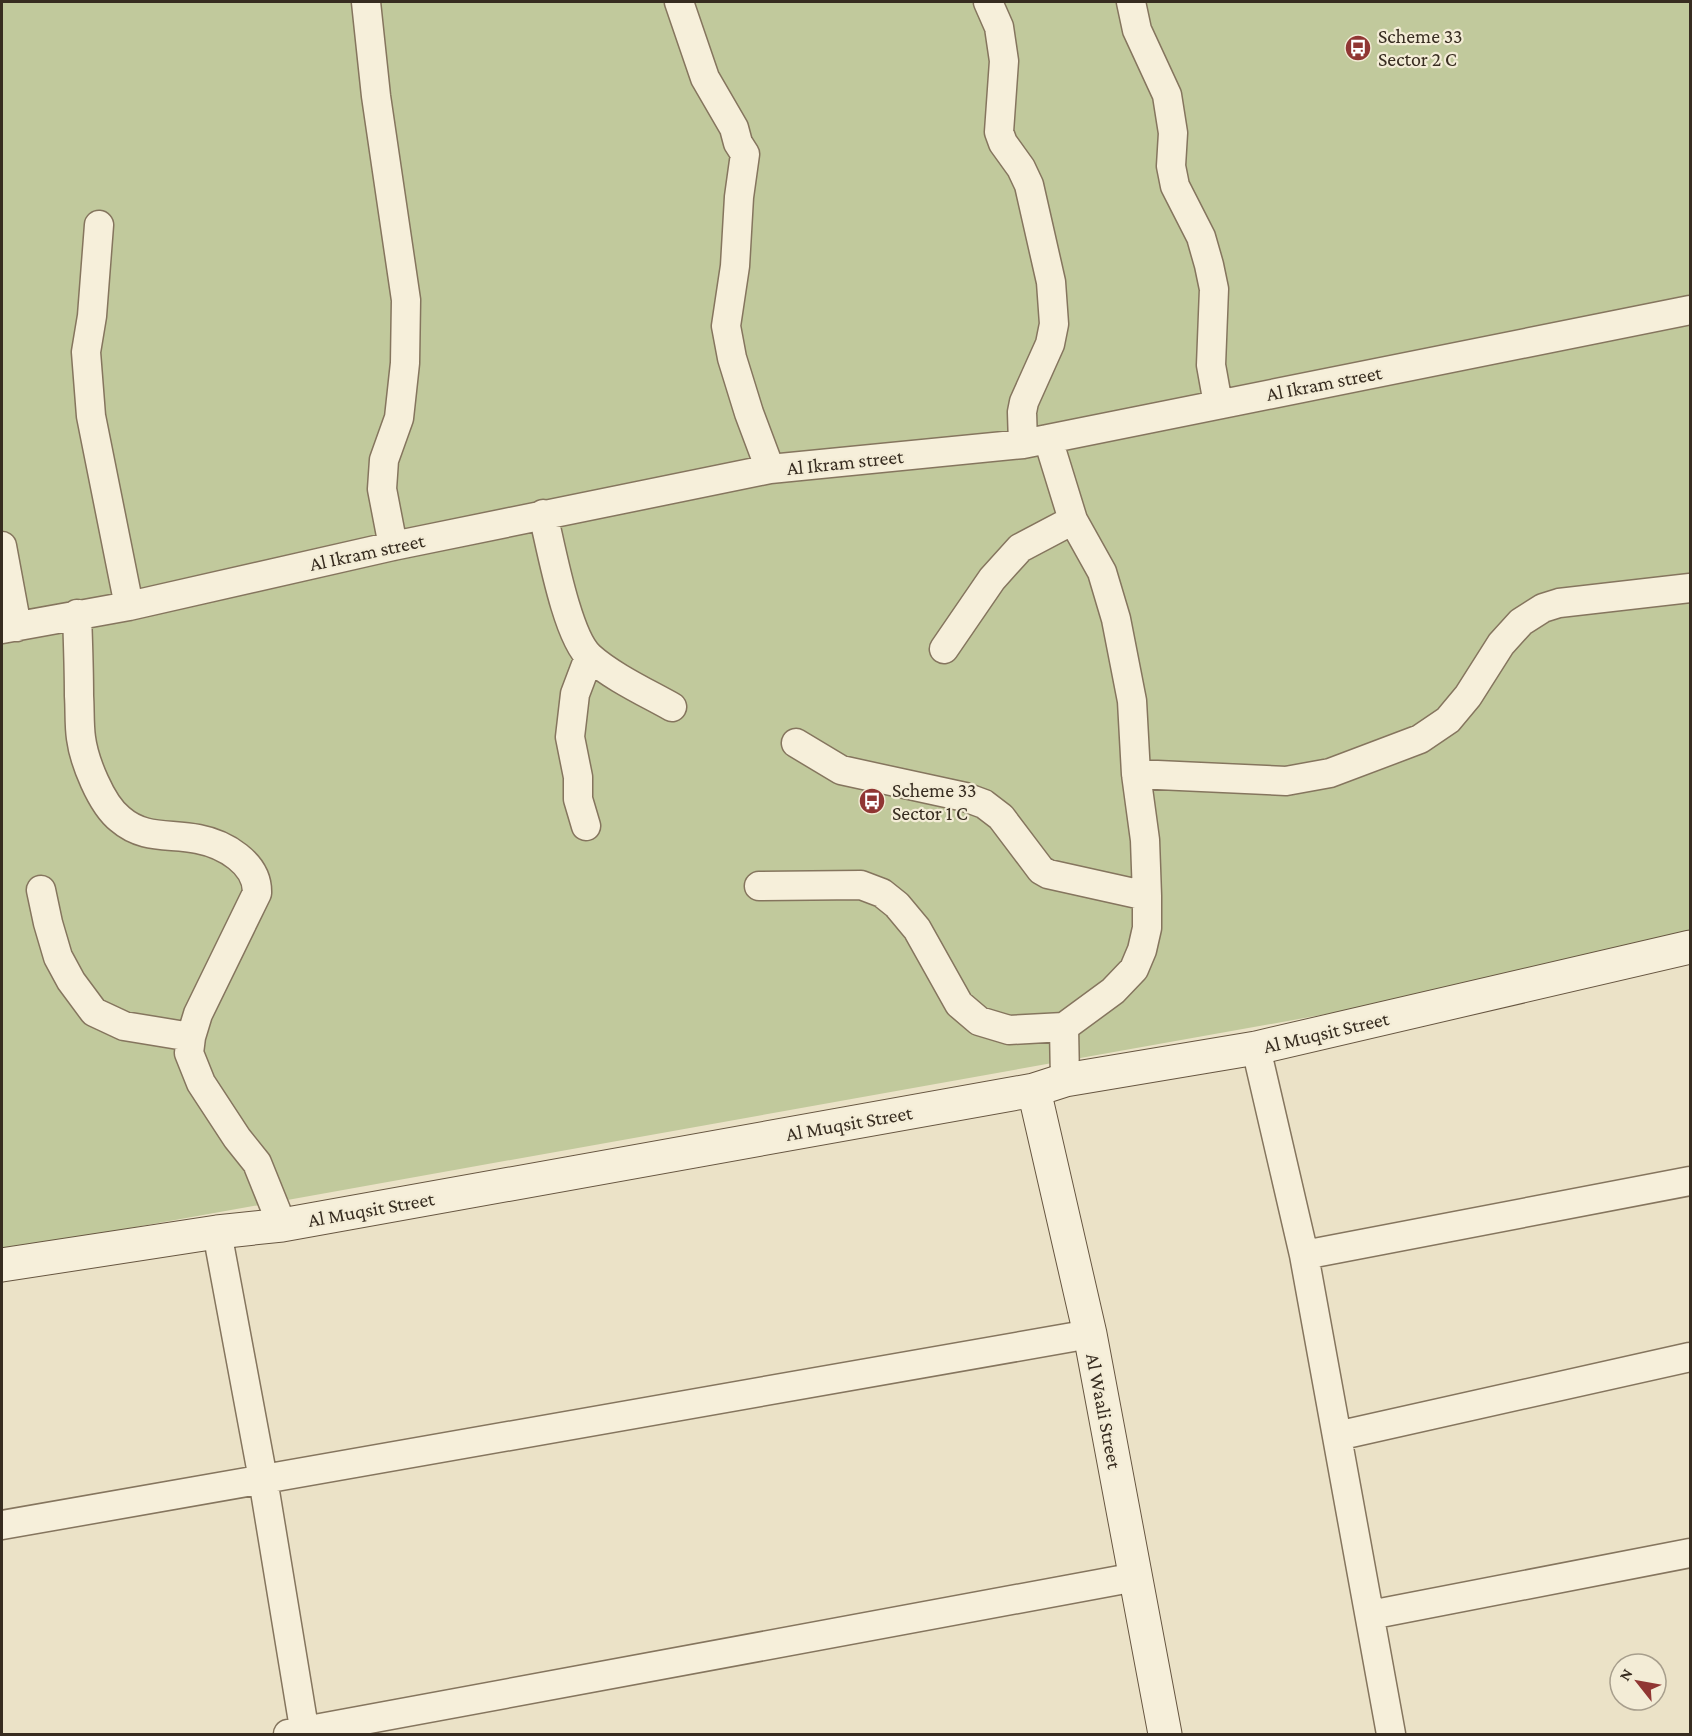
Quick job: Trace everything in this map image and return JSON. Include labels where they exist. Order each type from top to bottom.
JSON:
[{"type":"street","points":[[366,2],[376,96],[406,300],[405,363],[399,418],[384,460],[382,489],[393,546]]},
{"type":"street","points":[[680,2],[705,78],[734,128],[738,143],[745,154],[739,197],[735,266],[726,326],[735,369],[770,469]]},
{"type":"street","points":[[759,886],[861,885],[882,893],[897,905],[917,929],[959,1005],[979,1021],[1009,1030],[1064,1027],[1113,991],[1134,969],[1142,950],[1147,928],[1145,840],[1136,774],[1132,701],[1116,619],[1102,572],[1073,520],[1022,412],[1024,402],[1050,344],[1054,324],[1051,282],[1029,185],[1021,168],[1003,143],[999,132],[1004,61],[999,27],[988,2]]},
{"type":"street","points":[[1131,2],[1137,30],[1167,95],[1173,133],[1171,166],[1175,186],[1201,237],[1209,265],[1214,290],[1211,365],[1218,404]]},
{"type":"street","points":[[99,225],[93,316],[86,352],[91,417],[129,606]]},
{"type":"street","name":"Al Ikram street","points":[[9,628],[129,606],[393,546],[770,469],[1035,441],[1690,310]]},
{"type":"street","points":[[543,514],[571,626],[579,645],[589,657],[672,707]]},
{"type":"street","points":[[944,649],[992,579],[1020,548],[1073,520]]},
{"type":"street","points":[[2,546],[9,628]]},
{"type":"street","points":[[1136,774],[1286,781],[1330,773],[1420,740],[1448,720],[1468,696],[1501,644],[1521,622],[1543,608],[1559,603],[1690,588]]},
{"type":"street","points":[[77,614],[81,739],[100,793],[119,819],[138,830],[153,836],[198,839],[231,852],[250,868],[257,882],[257,893],[198,1014],[189,1053],[201,1083],[237,1138],[257,1163],[282,1225]]},
{"type":"street","points":[[586,826],[578,799],[578,777],[570,737],[575,694],[589,657]]},
{"type":"street","points":[[796,743],[841,770],[965,797],[984,804],[1001,817],[1041,870],[1048,874],[1147,896]]},
{"type":"street","points":[[41,890],[58,957],[71,981],[94,1012],[124,1026],[191,1037]]},
{"type":"street","name":"Al Muqsit Street","points":[[2,1264],[217,1232],[282,1225],[1034,1090],[1065,1080],[1256,1048],[1690,947]]},
{"type":"street","points":[[1064,1027],[1065,1080]]},
{"type":"street","points":[[1256,1048],[1304,1254],[1391,1734]]},
{"type":"street","name":"Al Waali Street","points":[[1034,1090],[1090,1334],[1165,1734]]},
{"type":"street","points":[[1304,1254],[1690,1181]]},
{"type":"street","points":[[217,1232],[263,1479],[299,1733],[1136,1577]]},
{"type":"street","points":[[2,1525],[1090,1334]]},
{"type":"street","points":[[1337,1436],[1690,1357]]},
{"type":"street","points":[[1370,1615],[1690,1553]]},
{"type":"green space","points":[[2,2],[1690,2],[1690,949],[2,1251]]},
{"type":"place","name":"Scheme 33 Sector 2 C","points":[[1358,48]]},
{"type":"place","name":"Scheme 33 Sector 1 C","points":[[872,801]]}]
